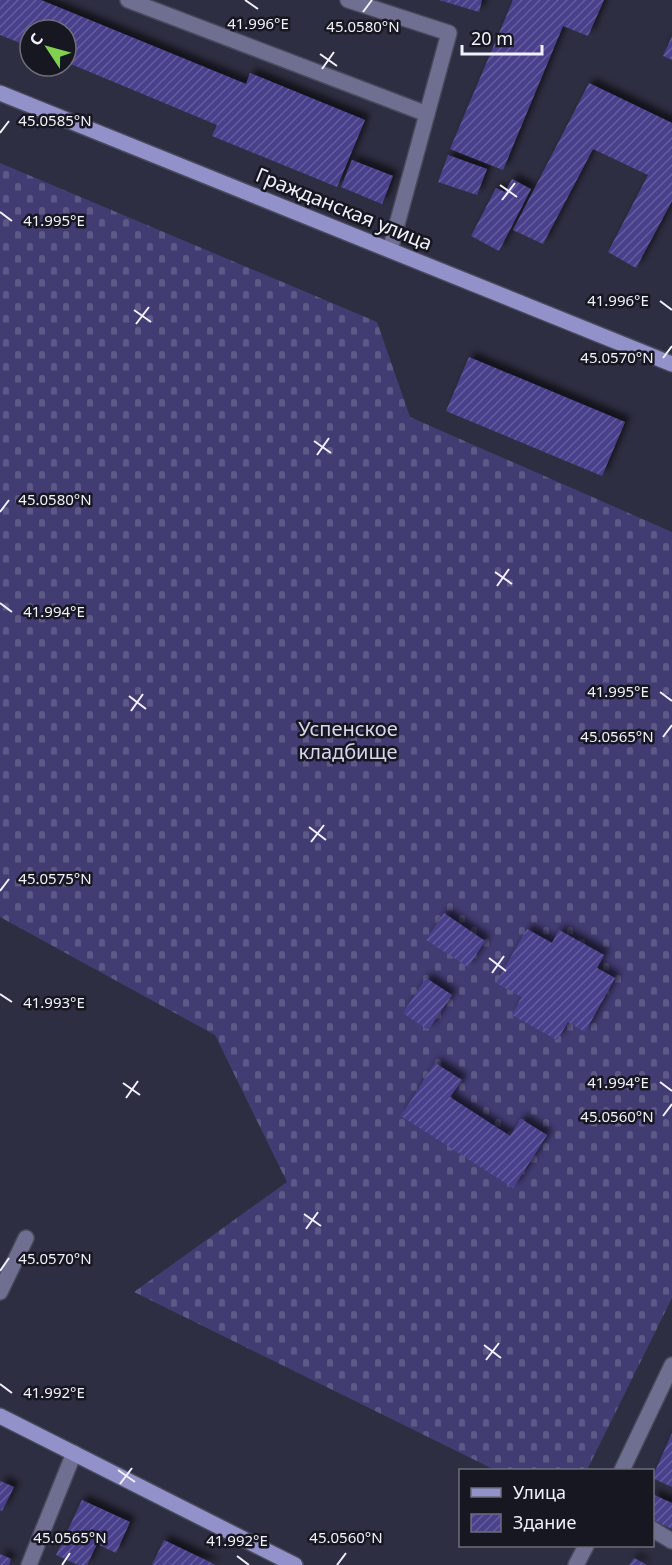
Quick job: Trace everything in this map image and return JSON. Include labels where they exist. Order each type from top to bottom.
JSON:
[{"type":"main road","name":"Гражданская улица","points":[[0,93],[672,364]]},
{"type":"main road","points":[[0,1416],[295,1565]]},
{"type":"street","points":[[128,0],[427,114]]},
{"type":"street","points":[[348,0],[448,33],[390,250]]},
{"type":"street","points":[[0,1292],[26,1238]]},
{"type":"street","points":[[622,1469],[672,1365]]},
{"type":"street","points":[[29,1565],[74,1453]]},
{"type":"street","points":[[654,1530],[672,1541]]},
{"type":"street","points":[[576,1565],[585,1547]]},
{"type":"green space","name":"Успенское кладбище","points":[[0,163],[377,322],[410,417],[672,532],[672,1298],[587,1469],[493,1469],[134,1292],[287,1182],[215,1035],[0,917]]},
{"type":"building","points":[[0,0],[41,0],[246,84],[250,73],[365,120],[337,187],[212,136],[217,125],[78,67],[78,18],[18,18],[18,42],[0,35]]},
{"type":"building","points":[[439,0],[482,0],[479,12]]},
{"type":"building","points":[[513,0],[604,0],[588,36],[563,26],[503,170],[450,149]]},
{"type":"building","points":[[672,36],[672,60],[663,56]]},
{"type":"building","points":[[589,83],[672,123],[672,201],[636,268],[608,252],[648,175],[593,149],[543,244],[513,230]]},
{"type":"building","points":[[448,155],[487,169],[477,195],[438,182]]},
{"type":"building","points":[[352,160],[393,176],[382,204],[341,187]]},
{"type":"building","points":[[512,179],[531,189],[499,251],[471,236],[496,188],[505,192]]},
{"type":"building","points":[[469,357],[625,422],[602,476],[446,411]]},
{"type":"building","points":[[444,913],[485,941],[468,967],[426,940]]},
{"type":"building","points":[[527,929],[552,943],[559,930],[604,955],[597,968],[615,978],[585,1032],[568,1022],[557,1040],[512,1015],[522,997],[496,983]]},
{"type":"building","points":[[426,978],[452,995],[428,1030],[403,1013]]},
{"type":"building","points":[[435,1063],[462,1080],[450,1097],[510,1136],[521,1119],[547,1135],[513,1188],[401,1116]]},
{"type":"building","points":[[672,1433],[672,1487],[654,1479],[654,1474]]},
{"type":"building","points":[[0,1481],[14,1487],[2,1511],[0,1510]]},
{"type":"building","points":[[654,1495],[672,1503],[672,1529],[654,1521]]},
{"type":"building","points":[[82,1500],[130,1522],[116,1553],[97,1544],[87,1565],[78,1565],[56,1555]]},
{"type":"building","points":[[164,1540],[216,1565],[152,1565]]},
{"type":"building","points":[[0,1554],[11,1559],[9,1565],[0,1565]]},
{"type":"building","points":[[634,1558],[647,1565],[629,1565]]}]
